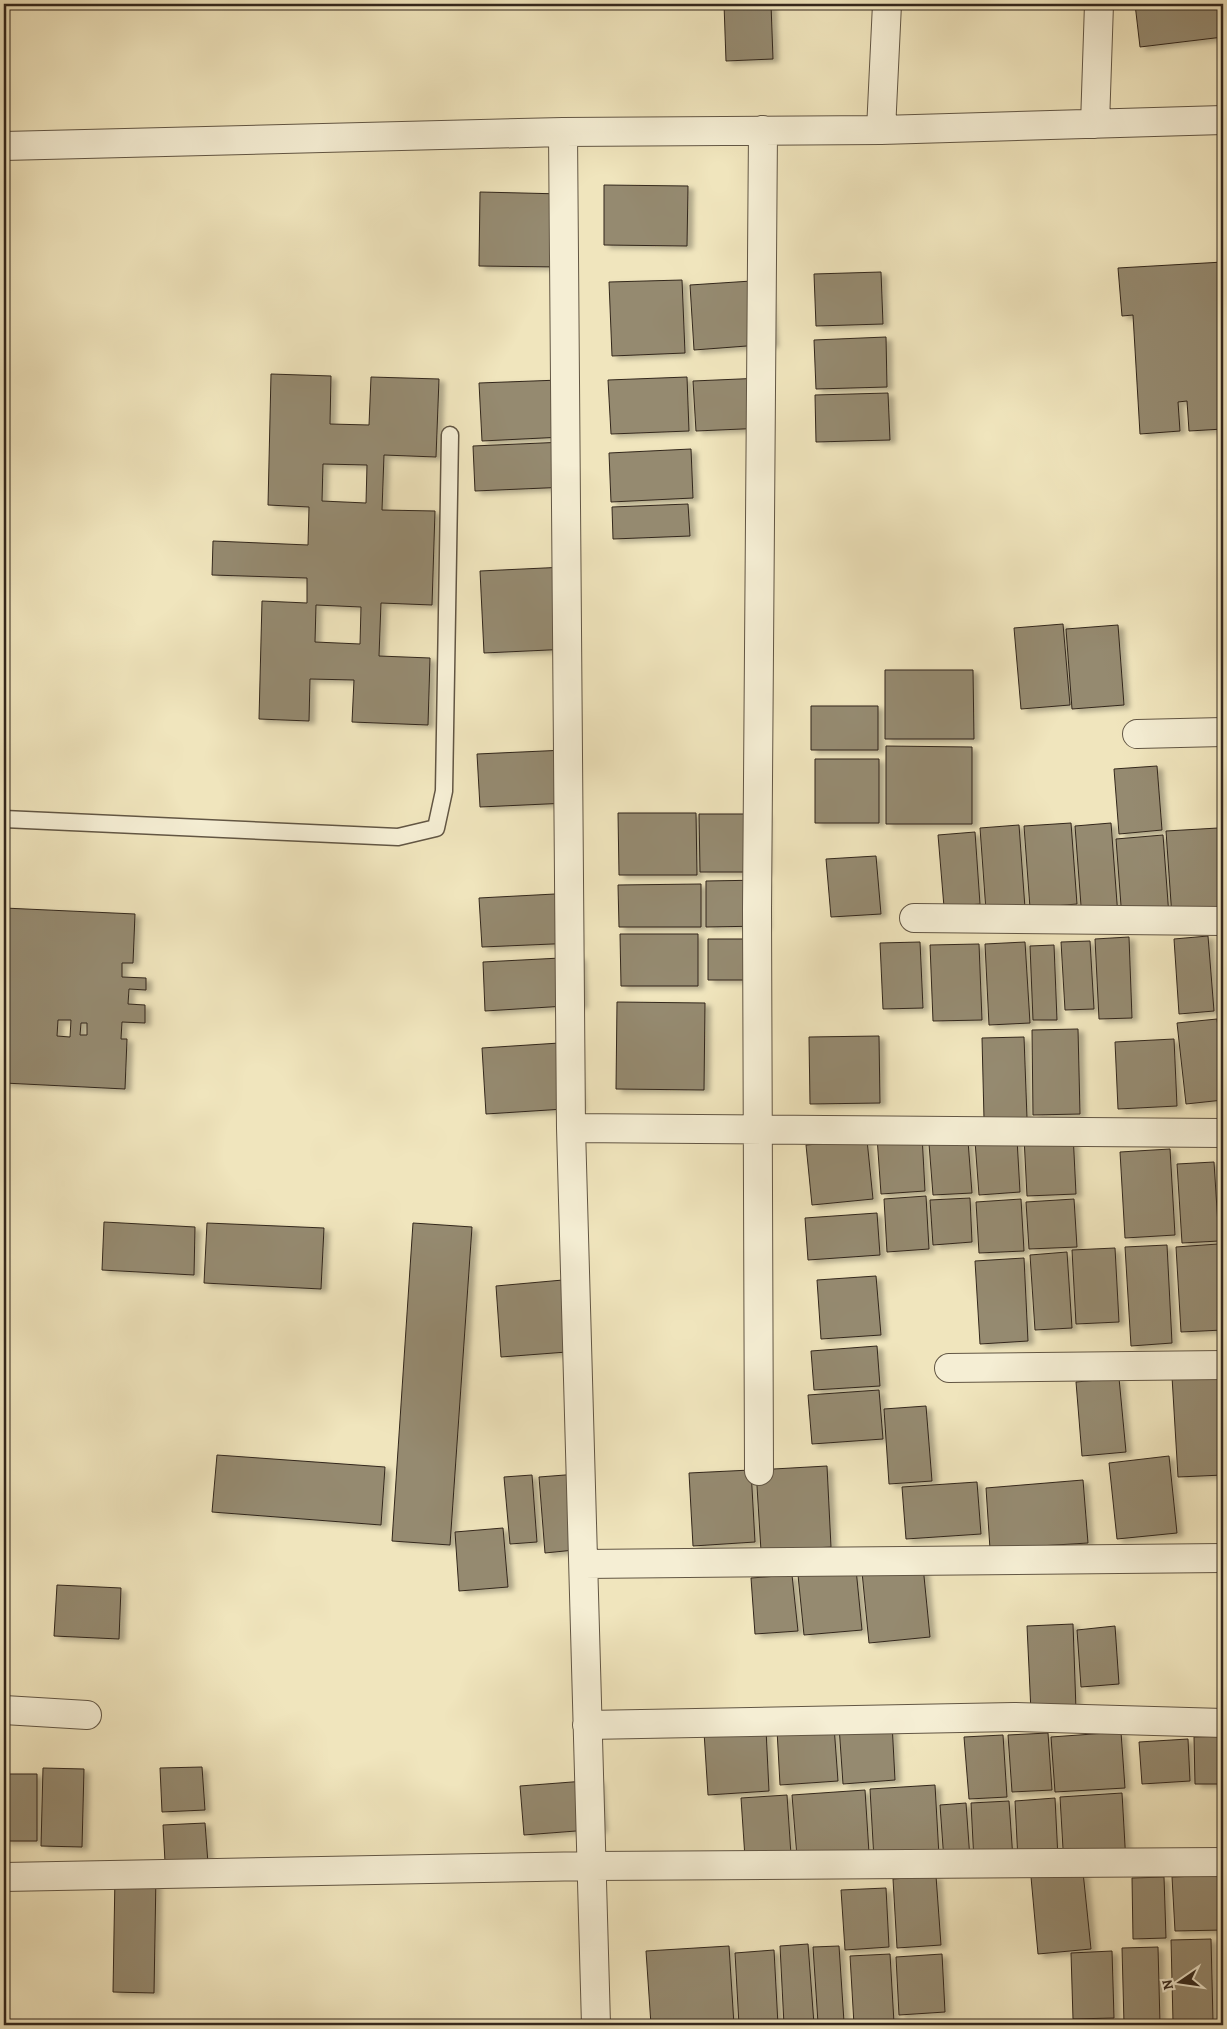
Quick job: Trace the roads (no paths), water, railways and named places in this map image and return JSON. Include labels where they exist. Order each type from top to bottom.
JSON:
[{"type":"street","points":[[881,130],[887,4]]},
{"type":"street","points":[[1095,124],[1098,4]]},
{"type":"street","points":[[4,146],[563,132],[881,130],[1223,120]]},
{"type":"street","points":[[759,1471],[757,1131],[763,130]]},
{"type":"street","points":[[563,132],[571,1128],[596,2025]]},
{"type":"street","points":[[1137,734],[1223,732]]},
{"type":"street","points":[[914,918],[1223,921]]},
{"type":"street","points":[[571,1128],[1223,1134]]},
{"type":"street","points":[[949,1368],[1223,1365]]},
{"type":"street","points":[[584,1564],[1223,1558]]},
{"type":"street","points":[[4,1710],[87,1715]]},
{"type":"street","points":[[587,1725],[1014,1717],[1223,1723]]},
{"type":"street","points":[[4,1877],[592,1866],[1223,1862]]},
{"type":"lane","points":[[4,818],[398,837],[436,828],[444,791],[450,435]]}]
